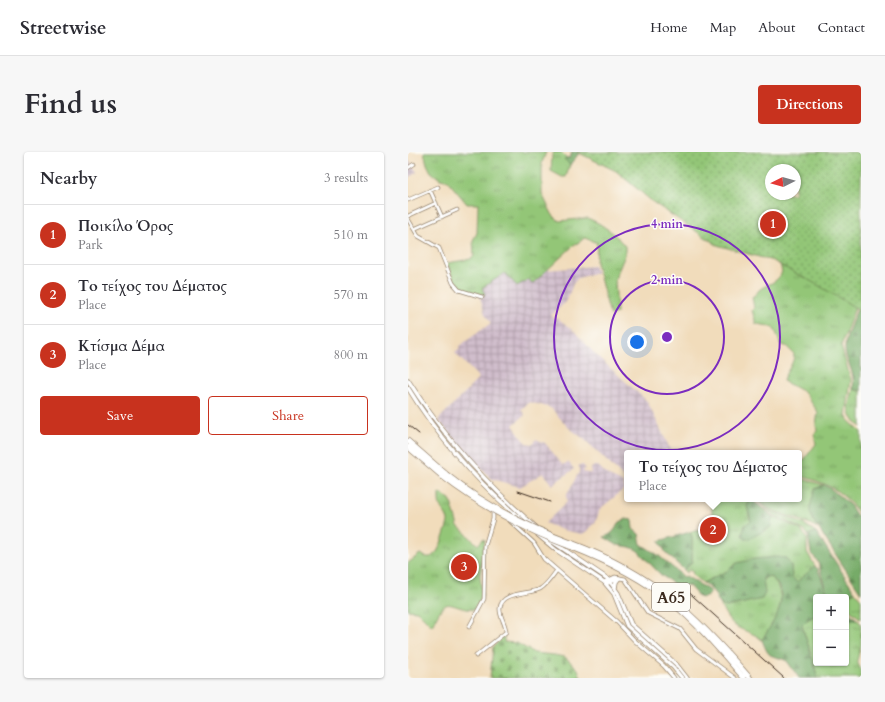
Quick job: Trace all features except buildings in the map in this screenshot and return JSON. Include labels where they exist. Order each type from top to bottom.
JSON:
[{"type":"highway","name":"Α65","points":[[408,441],[444,476]]},
{"type":"highway","name":"Α65","points":[[408,447],[444,476],[500,512],[534,529],[617,562],[662,590],[700,623],[750,678]]},
{"type":"highway","name":"Α65","points":[[572,545],[616,566],[660,593],[697,626],[744,678]]},
{"type":"main road","points":[[408,380],[444,432],[504,499],[558,546],[615,588],[631,624],[676,664],[687,678]]},
{"type":"main road","points":[[408,388],[453,450],[501,502],[556,550],[607,582],[614,594],[627,626],[673,667],[682,678]]},
{"type":"main road","points":[[615,588],[616,582],[620,578]]},
{"type":"street","points":[[408,168],[414,164]]},
{"type":"street","points":[[408,200],[438,187]]},
{"type":"street","points":[[430,190],[442,217]]},
{"type":"street","points":[[408,216],[436,203]]},
{"type":"street","points":[[414,229],[457,210]]},
{"type":"street","points":[[408,220],[423,239],[439,248],[452,283],[459,290],[482,297]]},
{"type":"street","points":[[469,627],[484,599],[485,546],[493,519],[494,507],[534,543],[541,556],[617,622],[635,641],[664,666],[674,678]]},
{"type":"street","points":[[476,656],[506,632],[500,611],[500,605],[505,599],[540,588],[548,582],[557,570]]},
{"type":"street","points":[[607,582],[620,578],[628,582],[648,613],[680,629],[696,649],[735,678]]},
{"type":"shaded area","points":[[408,159],[417,172],[408,178]]},
{"type":"shaded area","points":[[594,266],[597,273],[578,278],[573,284],[566,302],[550,316],[560,320],[575,332],[596,355],[647,401],[671,450],[624,450],[624,478],[584,439],[568,427],[551,408],[530,402],[521,409],[525,415],[513,425],[526,443],[532,444],[536,439],[545,443],[563,465],[568,462],[574,469],[552,485],[543,473],[520,487],[492,479],[470,458],[438,420],[479,378],[455,353],[460,349],[458,347],[491,323],[485,314],[479,294],[485,295],[481,288],[505,273],[529,279],[532,283],[546,270]]},
{"type":"shaded area","points":[[579,465],[583,465],[585,468],[583,472],[587,473],[591,473],[590,469],[594,466],[598,466],[609,476],[624,484],[624,489],[600,509],[595,524],[593,524],[588,531],[582,534],[562,530],[545,523],[567,502],[566,496],[579,472]]},
{"type":"green space","points":[[424,152],[546,152],[542,163],[542,194],[552,214],[559,221],[588,218],[613,233],[625,246],[625,255],[615,279],[617,313],[610,315],[596,263],[597,243],[585,238],[573,246],[532,284],[529,279],[517,286],[505,273],[482,288],[485,295],[470,291],[460,286],[453,277],[447,263],[471,259],[474,256],[473,240],[477,233],[478,204],[467,204],[447,180],[440,179],[431,172]]},
{"type":"green space","points":[[554,152],[561,152],[567,158],[564,159],[570,165],[566,177],[562,177],[551,171],[552,155]]},
{"type":"green space","points":[[572,152],[580,152],[570,165],[564,159],[570,157]]},
{"type":"green space","points":[[577,152],[861,152],[861,311],[816,284],[773,261],[717,245],[654,203],[616,171]]},
{"type":"green space","points":[[779,261],[857,302],[841,346],[851,380],[846,415],[848,420],[861,432],[861,517],[849,501],[835,490],[827,485],[802,477],[802,461],[816,444],[814,434],[817,431],[816,425],[818,412],[804,392],[783,381],[793,361],[794,354],[786,346],[781,345],[774,329],[768,326],[756,324],[752,310],[754,308],[752,297],[759,290],[777,279],[782,272]]},
{"type":"green space","points":[[861,299],[861,391],[853,389],[853,376],[846,357],[845,347],[849,330]]},
{"type":"green space","points":[[853,389],[861,391],[861,427],[850,414],[850,401]]},
{"type":"green space","points":[[802,479],[824,485],[815,489],[813,520],[818,528],[777,512],[760,502],[802,502]]},
{"type":"green space","points":[[824,485],[850,505],[861,522],[861,593],[813,520],[810,512],[815,489]]},
{"type":"green space","points":[[439,493],[450,499],[458,526],[478,545],[483,539],[485,540],[480,575],[482,596],[475,610],[465,609],[449,604],[445,605],[437,615],[432,626],[417,611],[408,610],[408,563],[420,554],[426,557],[431,557],[439,548],[448,520],[439,503]]},
{"type":"green space","points":[[712,502],[749,502],[748,513],[751,521],[750,523],[760,532],[767,530],[772,516],[801,530],[807,538],[807,552],[815,566],[797,583],[792,578],[791,566],[737,563],[727,571],[703,583],[692,575],[693,572],[688,570],[687,573],[684,570],[692,562],[692,537],[690,532],[711,528]]},
{"type":"green space","points":[[749,502],[755,502],[772,516],[771,527],[749,539],[745,539],[742,535],[745,525],[751,521],[747,506]]},
{"type":"green space","points":[[764,508],[804,524],[816,532],[808,535],[805,531],[772,514]]},
{"type":"green space","points":[[626,519],[632,520],[633,529],[639,534],[641,544],[658,555],[684,577],[686,576],[710,591],[710,594],[706,597],[700,598],[688,585],[683,586],[681,589],[661,575],[637,550],[630,547],[617,545],[604,537],[610,535],[619,522]]},
{"type":"green space","points":[[690,532],[692,537],[692,562],[684,570],[666,553],[659,541]]},
{"type":"green space","points":[[816,532],[855,592],[848,594],[829,594],[826,590],[818,562],[811,553],[808,535]]},
{"type":"green space","points":[[777,557],[786,558],[791,566],[792,578],[797,582],[815,566],[818,569],[827,594],[813,594],[813,617],[802,625],[817,678],[799,678],[787,661],[769,654],[765,647],[762,640],[776,617],[781,599],[777,583],[769,576],[763,579],[765,593],[762,599],[726,607],[720,604],[713,591],[703,583],[727,571],[737,563],[754,559]]},
{"type":"green space","points":[[766,576],[771,577],[776,583],[781,599],[778,613],[762,640],[734,625],[727,617],[720,604],[727,607],[748,602]]},
{"type":"green space","points":[[855,592],[861,599],[861,619],[849,609],[848,594]]},
{"type":"green space","points":[[849,612],[858,620],[849,620]]},
{"type":"green space","points":[[813,617],[813,661],[802,625]]},
{"type":"green space","points":[[849,620],[858,620],[861,624],[861,645],[857,661],[861,670],[861,678],[817,678],[814,666],[849,666]]},
{"type":"green space","points":[[504,636],[504,642],[517,643],[534,653],[565,657],[578,669],[581,678],[490,678],[493,647]]},
{"type":"railway","points":[[408,425],[419,434]]},
{"type":"railway","points":[[518,491],[550,502]]},
{"type":"railway","points":[[684,588],[784,678]]},
{"type":"place","name":"Ποικίλο Όρος","points":[[773,224]]},
{"type":"place","name":"Το τείχος του Δέματος","points":[[713,530]]},
{"type":"place","name":"Κτίσμα Δέμα","points":[[464,567]]}]
